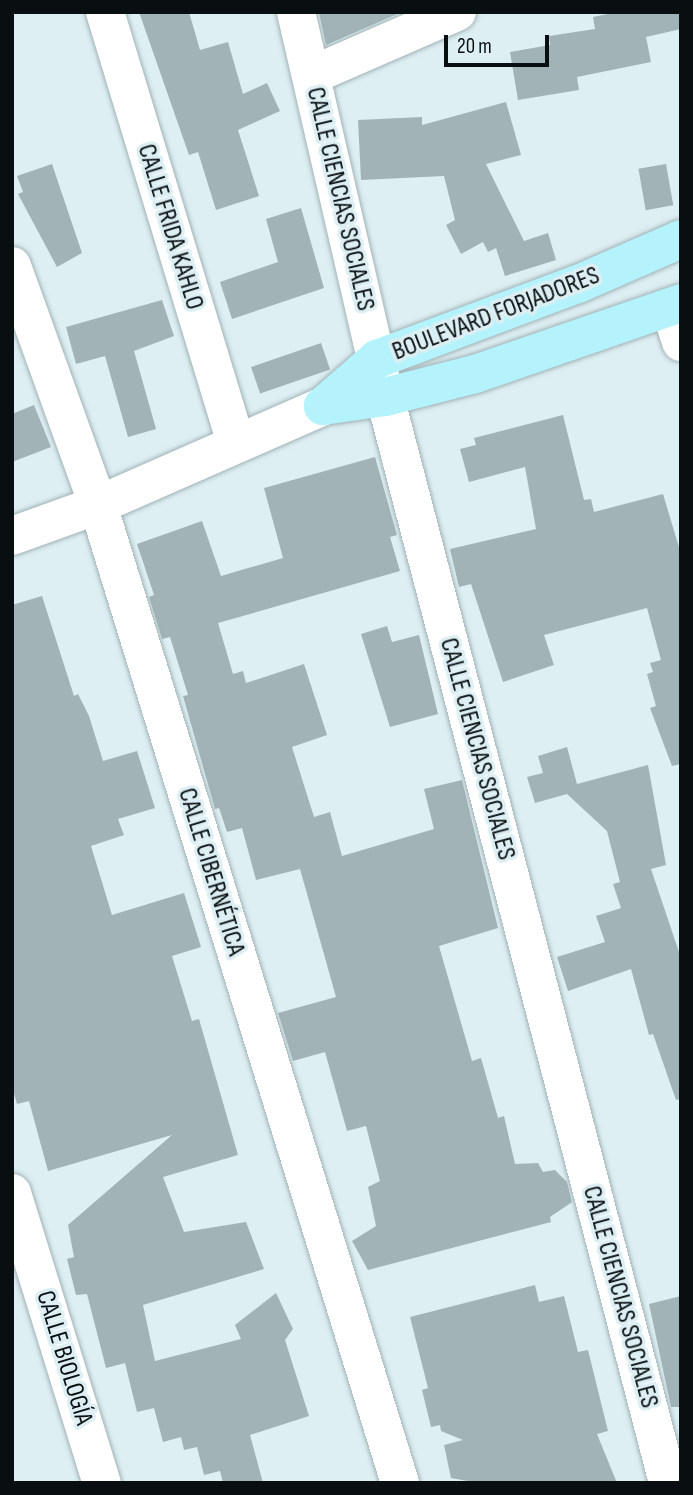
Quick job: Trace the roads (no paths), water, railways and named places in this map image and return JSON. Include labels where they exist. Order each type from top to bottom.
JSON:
[{"type":"street","name":"CALLE FRIDA KAHLO","points":[[105,12],[236,442]]},
{"type":"street","name":"CALLE CIENCIAS SOCIALES","points":[[296,12],[385,397],[668,1483]]},
{"type":"street","points":[[312,75],[457,12]]},
{"type":"street","name":"BOULEVARD FORJADORES","points":[[323,406],[377,359],[578,284],[681,239]]},
{"type":"street","name":"CALLE CIBERNÉTICA","points":[[12,266],[98,505],[400,1483]]},
{"type":"street","name":"BOULEVARD FORJADORES","points":[[12,536],[98,505],[323,406],[385,397],[677,318]]},
{"type":"street","name":"CALLE BIOLOGÍA","points":[[12,1192],[102,1483]]}]
